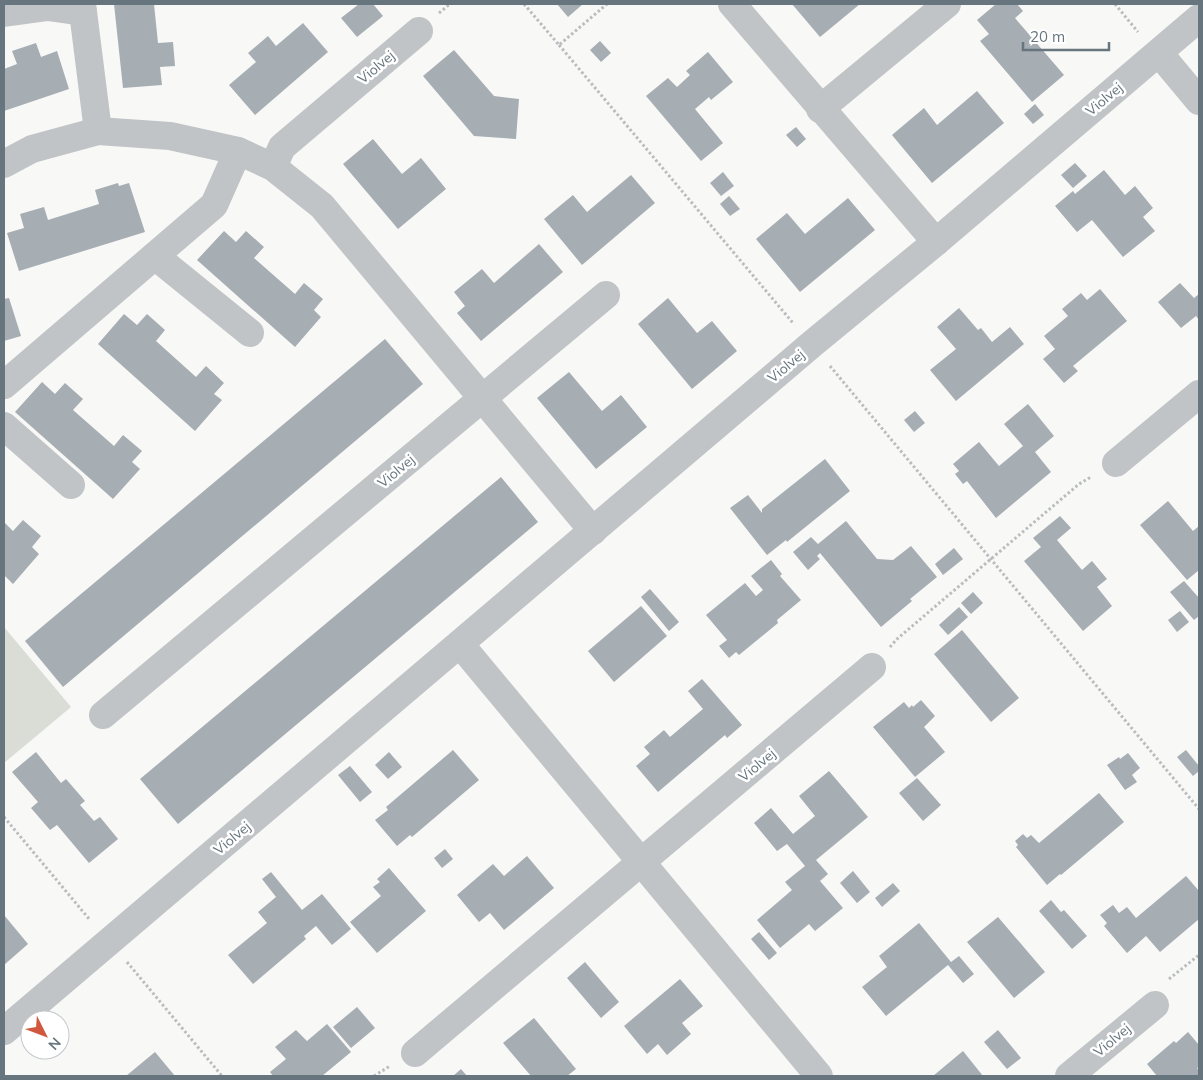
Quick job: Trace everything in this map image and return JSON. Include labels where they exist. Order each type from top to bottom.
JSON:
[{"type":"street","points":[[732,4],[936,242]]},
{"type":"street","points":[[820,108],[947,4]]},
{"type":"street","points":[[4,13],[48,7],[83,8],[98,131]]},
{"type":"street","name":"Violvej","points":[[4,1031],[812,344],[936,242],[1199,18]]},
{"type":"street","name":"Violvej","points":[[273,167],[282,147],[419,31]]},
{"type":"street","points":[[1158,54],[1199,101]]},
{"type":"street","points":[[4,164],[32,149],[98,131],[170,136],[238,151],[273,167],[322,206],[593,531]]},
{"type":"street","points":[[4,384],[214,205],[238,151]]},
{"type":"street","points":[[155,256],[250,333]]},
{"type":"street","name":"Violvej","points":[[102,715],[606,295]]},
{"type":"street","points":[[1116,463],[1199,394]]},
{"type":"street","points":[[4,426],[72,485]]},
{"type":"street","points":[[460,644],[819,1076]]},
{"type":"street","name":"Violvej","points":[[415,1053],[872,668]]},
{"type":"street","name":"Violvej","points":[[1069,1076],[1155,1004]]},
{"type":"path","points":[[524,4],[812,344],[1199,809]]},
{"type":"path","points":[[559,45],[606,4]]},
{"type":"path","points":[[1115,4],[1158,54]]},
{"type":"path","points":[[872,668],[896,639],[1079,484],[1116,463]]},
{"type":"path","points":[[4,817],[81,911],[110,941],[222,1076]]},
{"type":"path","points":[[1155,1004],[1168,980],[1199,955]]},
{"type":"shaded area","points":[[4,627],[71,707],[4,763]]},
{"type":"building","points":[[114,4],[154,4],[158,43],[173,42],[175,66],[160,67],[162,85],[123,88]]},
{"type":"building","points":[[359,4],[373,4],[383,16],[357,37],[341,18]]},
{"type":"building","points":[[557,4],[583,4],[568,17]]},
{"type":"building","points":[[792,4],[860,4],[820,37]]},
{"type":"building","points":[[996,4],[1017,4],[1023,11],[1015,18],[1064,75],[1032,102],[980,41],[989,34],[977,20]]},
{"type":"building","points":[[303,23],[328,52],[255,115],[229,85],[256,62],[248,53],[268,36],[276,46]]},
{"type":"building","points":[[600,41],[611,53],[601,62],[590,50]]},
{"type":"building","points":[[36,43],[41,57],[57,51],[69,89],[4,111],[4,69],[17,64],[12,51]]},
{"type":"building","points":[[454,50],[494,96],[519,99],[516,139],[474,136],[423,76]]},
{"type":"building","points":[[708,52],[733,82],[711,100],[709,97],[695,109],[723,143],[701,161],[646,96],[668,78],[677,87],[690,75],[686,71]]},
{"type":"building","points":[[977,91],[1004,123],[932,183],[892,135],[924,108],[937,125]]},
{"type":"building","points":[[1035,104],[1044,115],[1033,124],[1024,114]]},
{"type":"building","points":[[796,127],[806,139],[797,147],[786,135]]},
{"type":"building","points":[[373,139],[402,174],[421,158],[446,189],[398,229],[343,164]]},
{"type":"building","points":[[1075,163],[1087,176],[1073,188],[1061,175]]},
{"type":"building","points":[[1104,170],[1125,195],[1135,186],[1153,208],[1143,217],[1155,231],[1123,257],[1092,220],[1077,232],[1055,206],[1073,191],[1075,194]]},
{"type":"building","points":[[723,172],[734,186],[721,196],[710,183]]},
{"type":"building","points":[[631,175],[655,203],[582,265],[544,219],[573,195],[587,212]]},
{"type":"building","points":[[118,183],[119,186],[129,183],[145,232],[19,271],[7,233],[24,228],[20,214],[44,207],[48,220],[99,204],[95,190]]},
{"type":"building","points":[[729,196],[740,209],[730,216],[720,204]]},
{"type":"building","points":[[848,198],[875,230],[800,292],[756,239],[787,213],[805,234]]},
{"type":"building","points":[[224,231],[236,242],[246,231],[264,247],[254,258],[295,294],[304,283],[323,299],[314,310],[321,317],[295,347],[197,260]]},
{"type":"building","points":[[539,244],[563,272],[481,341],[457,313],[465,306],[454,292],[482,269],[494,283]]},
{"type":"building","points":[[1180,283],[1194,298],[1199,294],[1199,320],[1196,316],[1181,328],[1158,302]]},
{"type":"building","points":[[1100,289],[1127,321],[1073,366],[1078,371],[1064,383],[1043,359],[1055,349],[1044,336],[1068,316],[1062,309],[1081,293],[1087,300]]},
{"type":"building","points":[[9,298],[21,336],[4,341],[4,299]]},
{"type":"building","points":[[668,298],[697,333],[712,321],[737,351],[692,389],[638,324]]},
{"type":"building","points":[[959,308],[978,330],[981,328],[992,342],[1010,327],[1024,344],[956,401],[930,370],[956,349],[937,327]]},
{"type":"building","points":[[124,314],[137,325],[147,314],[165,330],[156,341],[196,377],[206,366],[224,383],[214,394],[222,400],[195,431],[98,344]]},
{"type":"building","points":[[385,339],[423,384],[63,687],[25,641]]},
{"type":"building","points":[[569,372],[602,411],[621,395],[647,427],[596,469],[537,398]]},
{"type":"building","points":[[42,382],[55,394],[65,383],[83,399],[73,410],[114,446],[123,435],[142,451],[132,462],[140,469],[113,499],[15,412]]},
{"type":"building","points":[[1028,404],[1054,436],[1035,452],[1051,472],[996,518],[967,481],[963,484],[955,474],[959,471],[953,464],[979,442],[999,466],[1023,446],[1004,424]]},
{"type":"building","points":[[915,411],[925,423],[914,432],[904,420]]},
{"type":"building","points":[[825,459],[850,491],[787,542],[786,540],[767,555],[730,508],[748,495],[762,513],[762,509]]},
{"type":"building","points":[[501,477],[538,522],[178,824],[140,779]]},
{"type":"building","points":[[1168,501],[1193,531],[1199,526],[1199,570],[1187,580],[1140,525]]},
{"type":"building","points":[[1060,516],[1071,528],[1057,540],[1082,570],[1092,561],[1107,579],[1097,587],[1112,606],[1083,631],[1024,561],[1041,547],[1033,538]]},
{"type":"building","points":[[23,520],[41,536],[32,547],[39,554],[13,584],[4,575],[4,522],[13,531]]},
{"type":"building","points":[[846,521],[877,559],[893,560],[911,546],[937,577],[910,599],[912,601],[881,627],[820,553],[817,556],[820,559],[808,570],[793,552],[811,537],[818,544]]},
{"type":"building","points":[[954,548],[963,559],[943,575],[935,564]]},
{"type":"building","points":[[771,560],[782,574],[780,576],[801,600],[777,620],[778,623],[739,655],[736,652],[729,658],[719,646],[727,640],[706,615],[745,583],[756,596],[763,590],[751,576]]},
{"type":"building","points":[[1184,581],[1199,598],[1199,616],[1194,620],[1170,592]]},
{"type":"building","points":[[650,589],[679,622],[669,631],[641,597]]},
{"type":"building","points":[[973,592],[983,603],[971,614],[961,603]]},
{"type":"building","points":[[641,606],[667,636],[614,682],[588,651]]},
{"type":"building","points":[[959,607],[968,617],[948,635],[939,625]]},
{"type":"building","points":[[1180,611],[1189,622],[1177,632],[1168,620]]},
{"type":"building","points":[[962,630],[1019,698],[991,722],[934,654]]},
{"type":"building","points":[[702,679],[742,725],[727,738],[725,735],[658,792],[636,766],[650,754],[644,747],[664,730],[670,737],[703,709],[688,691]]},
{"type":"building","points":[[921,700],[935,716],[924,727],[945,752],[915,777],[873,727],[904,702],[909,708]]},
{"type":"building","points":[[453,750],[479,780],[412,837],[410,835],[397,846],[375,820],[388,810],[386,807]]},
{"type":"building","points":[[1186,750],[1199,766],[1199,771],[1193,776],[1177,757]]},
{"type":"building","points":[[36,752],[61,783],[66,779],[85,801],[80,805],[94,821],[100,817],[118,839],[89,863],[57,825],[50,830],[31,808],[38,802],[12,772]]},
{"type":"building","points":[[389,752],[402,767],[388,779],[375,765]]},
{"type":"building","points":[[1128,753],[1140,768],[1132,775],[1137,782],[1125,790],[1107,765]]},
{"type":"building","points":[[350,766],[372,792],[360,802],[338,775]]},
{"type":"building","points":[[829,771],[868,817],[816,860],[828,874],[820,881],[843,908],[815,931],[809,924],[780,948],[757,920],[792,890],[785,882],[805,866],[787,844],[777,851],[754,823],[771,808],[793,834],[815,816],[799,796]]},
{"type":"building","points":[[917,778],[941,805],[923,821],[899,793]]},
{"type":"building","points":[[1099,793],[1124,822],[1047,885],[1016,847],[1018,845],[1015,841],[1023,834],[1027,838],[1031,835],[1039,843]]},
{"type":"building","points":[[445,849],[453,859],[442,868],[434,858]]},
{"type":"building","points":[[527,856],[554,888],[504,930],[490,913],[479,922],[457,895],[493,864],[504,876]]},
{"type":"building","points":[[389,868],[426,911],[377,953],[350,922],[381,896],[373,887],[380,882],[377,879]]},
{"type":"building","points":[[853,871],[870,892],[857,903],[840,883]]},
{"type":"building","points":[[271,872],[302,910],[322,894],[351,929],[332,945],[316,926],[304,936],[306,939],[253,984],[228,955],[267,923],[258,912],[276,897],[262,879]]},
{"type":"building","points":[[1186,876],[1199,891],[1199,919],[1160,952],[1146,936],[1127,953],[1104,926],[1107,923],[1100,915],[1113,905],[1119,913],[1127,907],[1136,918]]},
{"type":"building","points":[[893,883],[900,891],[882,907],[875,898]]},
{"type":"building","points":[[1051,900],[1061,912],[1064,910],[1087,936],[1072,949],[1039,911]]},
{"type":"building","points":[[4,915],[28,944],[4,965]]},
{"type":"building","points":[[998,917],[1045,972],[1014,998],[967,942]]},
{"type":"building","points":[[919,923],[951,962],[959,956],[974,974],[963,983],[948,965],[886,1016],[862,987],[887,967],[879,956]]},
{"type":"building","points":[[759,932],[777,953],[769,960],[751,939]]},
{"type":"building","points":[[585,962],[619,1002],[601,1018],[567,978]]},
{"type":"building","points":[[680,979],[703,1006],[682,1023],[691,1034],[667,1055],[658,1044],[647,1054],[624,1026]]},
{"type":"building","points":[[357,1007],[375,1028],[351,1048],[333,1027]]},
{"type":"building","points":[[534,1018],[576,1069],[567,1076],[531,1076],[503,1043]]},
{"type":"building","points":[[327,1024],[351,1052],[322,1076],[273,1076],[270,1072],[286,1059],[275,1047],[296,1030],[307,1041]]},
{"type":"building","points":[[998,1030],[1021,1058],[1007,1069],[984,1042]]},
{"type":"building","points":[[1188,1032],[1199,1045],[1199,1067],[1197,1068],[1199,1076],[1157,1076],[1147,1064],[1174,1041],[1176,1043]]},
{"type":"building","points":[[963,1051],[983,1076],[933,1076]]},
{"type":"building","points":[[155,1052],[175,1076],[126,1076]]},
{"type":"building","points":[[461,1069],[467,1076],[453,1076]]}]
